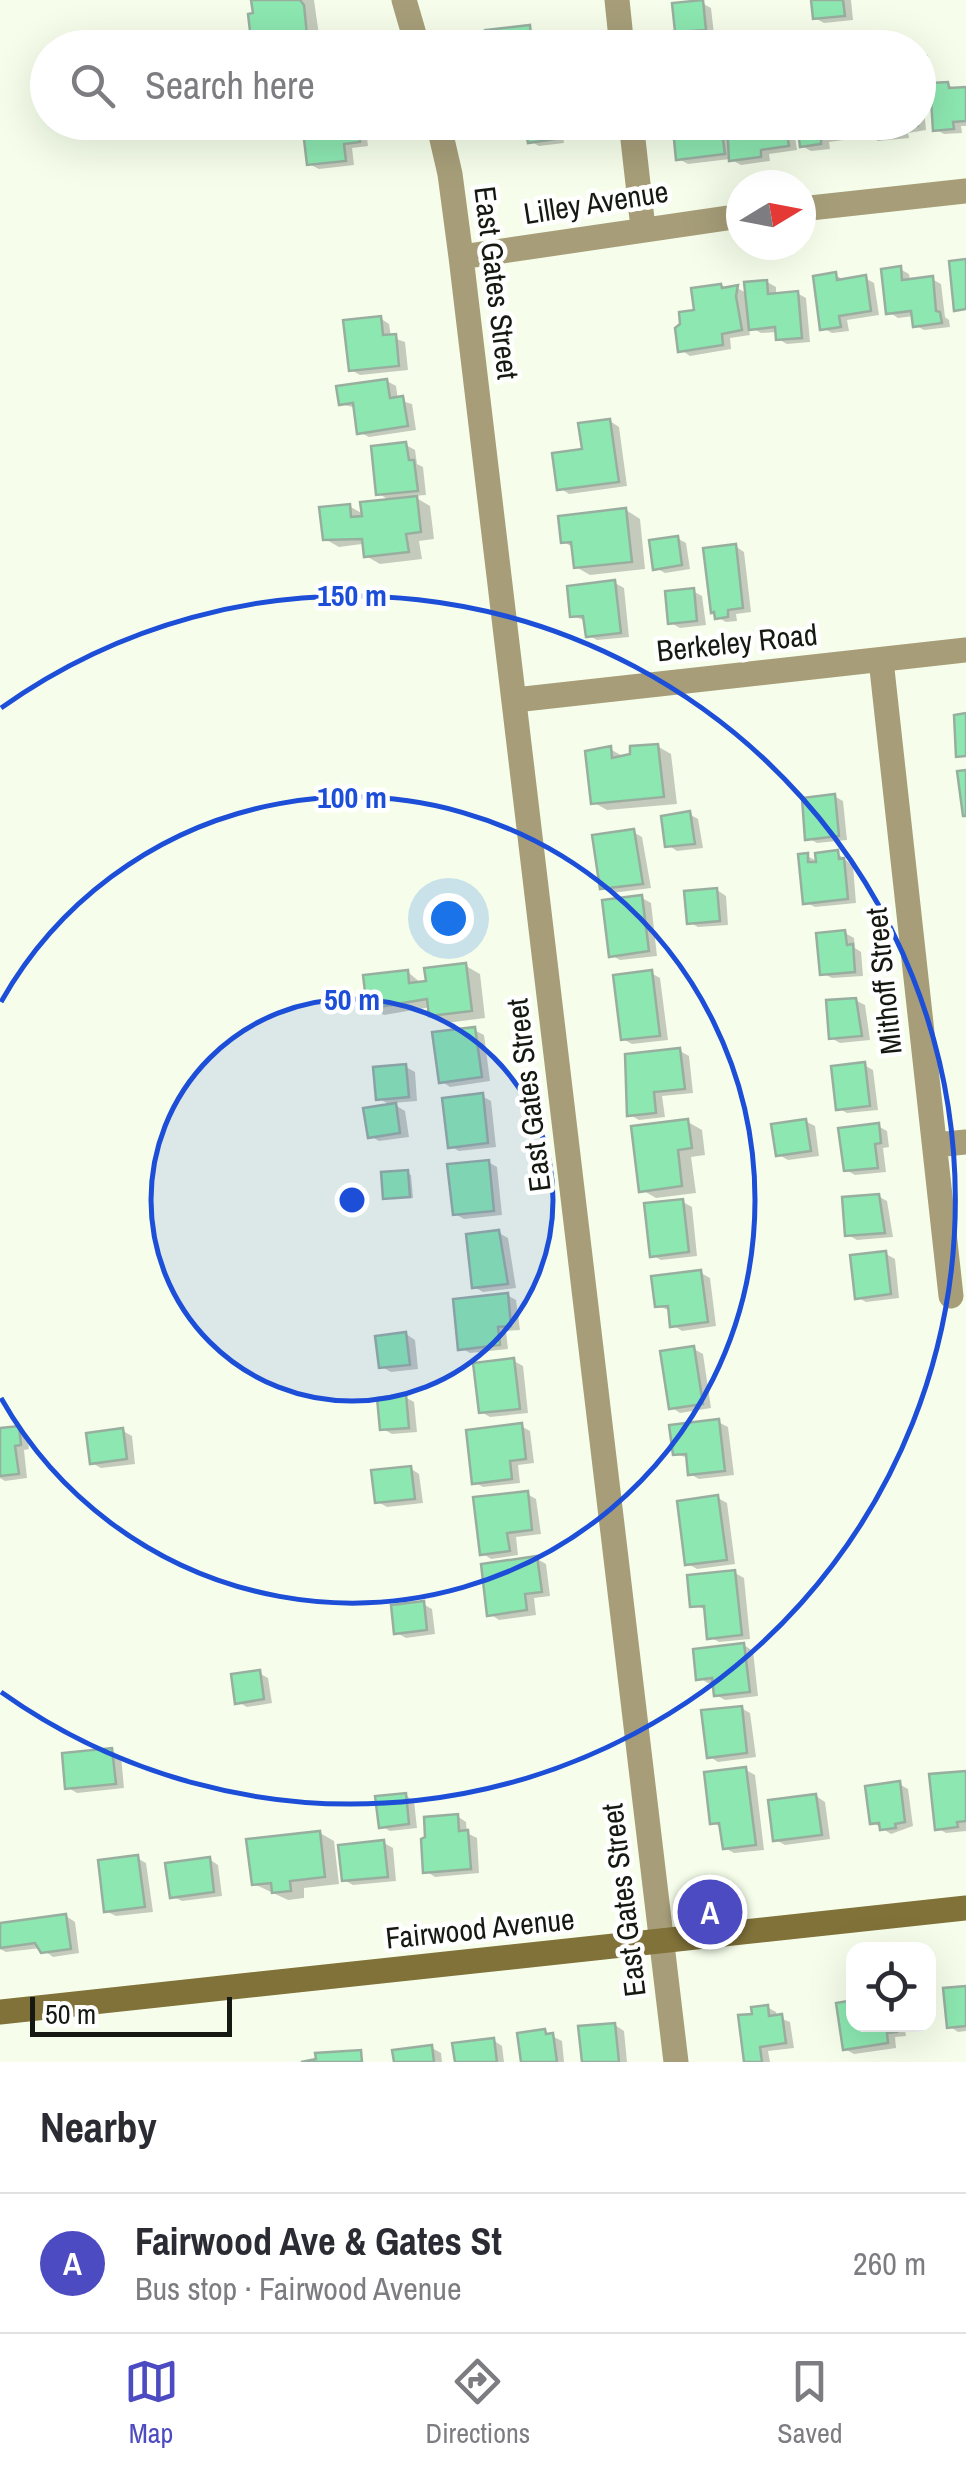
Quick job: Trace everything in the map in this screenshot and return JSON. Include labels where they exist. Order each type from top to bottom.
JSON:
[{"type":"street","points":[[404,0],[413,30]]},
{"type":"street","points":[[617,0],[620,30]]},
{"type":"street","name":"East Gates Street","points":[[442,140],[462,257],[516,700],[676,2062]]},
{"type":"street","points":[[633,140],[643,228]]},
{"type":"street","points":[[816,207],[966,191]]},
{"type":"street","name":"Lilley Avenue","points":[[462,257],[726,218]]},
{"type":"street","name":"Berkeley Road","points":[[516,700],[966,650]]},
{"type":"street","name":"Mithoff Street","points":[[881,660],[951,1296]]},
{"type":"street","points":[[934,1145],[966,1142]]},
{"type":"street","name":"Fairwood Avenue","points":[[0,2012],[966,1908]]},
{"type":"building","points":[[251,0],[300,0],[306,30],[250,30],[248,14],[253,13]]},
{"type":"building","points":[[703,0],[706,30],[675,30],[672,3]]},
{"type":"building","points":[[811,0],[843,0],[845,16],[813,19]]},
{"type":"building","points":[[530,25],[530,30],[485,30]]},
{"type":"building","points":[[948,82],[949,88],[966,87],[966,121],[953,122],[954,129],[936,131],[936,83]]},
{"type":"building","points":[[304,140],[360,140],[344,144],[346,161],[307,165]]},
{"type":"building","points":[[674,140],[723,140],[725,154],[676,160]]},
{"type":"building","points":[[728,140],[788,140],[789,146],[761,150],[761,157],[729,161]]},
{"type":"building","points":[[799,140],[821,140],[821,144],[800,147]]},
{"type":"building","points":[[966,259],[966,309],[954,311],[949,261]]},
{"type":"building","points":[[901,266],[902,280],[933,276],[936,311],[940,312],[942,323],[913,327],[911,311],[886,314],[881,269]]},
{"type":"building","points":[[836,272],[837,280],[866,275],[871,311],[839,316],[841,327],[820,330],[813,276]]},
{"type":"building","points":[[767,280],[768,294],[798,291],[802,338],[776,340],[775,327],[749,330],[744,282]]},
{"type":"building","points":[[721,284],[722,288],[738,285],[742,330],[722,334],[723,345],[678,352],[675,328],[680,324],[679,312],[694,310],[691,288]]},
{"type":"building","points":[[381,316],[383,335],[396,334],[399,366],[349,371],[343,320]]},
{"type":"building","points":[[387,379],[390,398],[403,396],[408,426],[357,434],[353,403],[339,405],[336,386]]},
{"type":"building","points":[[610,419],[619,482],[557,490],[552,453],[582,449],[578,423]]},
{"type":"building","points":[[406,442],[409,460],[414,460],[418,491],[376,495],[371,446]]},
{"type":"building","points":[[417,496],[421,532],[406,534],[409,552],[364,557],[362,539],[323,540],[319,507],[350,504],[351,517],[362,516],[360,502]]},
{"type":"building","points":[[626,508],[632,562],[574,568],[571,542],[561,543],[558,516]]},
{"type":"building","points":[[678,536],[682,565],[653,570],[649,540]]},
{"type":"building","points":[[736,544],[743,608],[728,610],[728,617],[715,619],[703,548]]},
{"type":"building","points":[[615,580],[621,633],[586,637],[583,616],[570,617],[567,586]]},
{"type":"building","points":[[694,588],[697,621],[668,624],[665,591]]},
{"type":"building","points":[[966,713],[966,756],[956,757],[954,715]]},
{"type":"building","points":[[658,744],[664,797],[591,804],[585,751],[611,746],[612,758],[630,754],[630,746]]},
{"type":"building","points":[[966,770],[966,816],[963,816],[957,771]]},
{"type":"building","points":[[835,794],[839,836],[805,840],[802,798]]},
{"type":"building","points":[[690,811],[695,844],[665,847],[661,816]]},
{"type":"building","points":[[634,829],[643,884],[600,889],[592,835]]},
{"type":"building","points":[[838,850],[839,859],[844,858],[848,899],[803,904],[798,854],[808,853],[808,862],[816,862],[815,853]]},
{"type":"building","points":[[717,888],[720,921],[687,924],[684,891]]},
{"type":"building","points":[[642,895],[649,951],[609,957],[602,900]]},
{"type":"building","points":[[845,930],[847,945],[853,944],[855,972],[820,975],[816,933]]},
{"type":"building","points":[[466,963],[472,1011],[429,1016],[427,999],[367,1009],[363,975],[408,970],[409,983],[426,981],[424,968]]},
{"type":"building","points":[[652,970],[660,1036],[621,1040],[613,975]]},
{"type":"building","points":[[856,998],[862,1036],[829,1039],[826,1000]]},
{"type":"building","points":[[475,1027],[482,1077],[439,1083],[432,1032]]},
{"type":"building","points":[[680,1048],[685,1089],[654,1092],[656,1113],[627,1116],[625,1054]]},
{"type":"building","points":[[865,1062],[870,1106],[836,1110],[831,1066]]},
{"type":"building","points":[[406,1064],[409,1097],[376,1100],[373,1067]]},
{"type":"building","points":[[483,1093],[488,1143],[448,1148],[442,1098]]},
{"type":"building","points":[[396,1103],[400,1133],[368,1138],[363,1108]]},
{"type":"building","points":[[688,1119],[692,1148],[678,1150],[682,1186],[639,1192],[631,1126]]},
{"type":"building","points":[[806,1119],[811,1151],[776,1156],[771,1124]]},
{"type":"building","points":[[879,1123],[881,1143],[875,1144],[878,1168],[844,1171],[838,1128]]},
{"type":"building","points":[[489,1160],[494,1211],[453,1215],[447,1164]]},
{"type":"building","points":[[408,1170],[410,1197],[383,1199],[381,1172]]},
{"type":"building","points":[[879,1194],[885,1233],[845,1236],[842,1197]]},
{"type":"building","points":[[683,1199],[689,1252],[650,1257],[644,1203]]},
{"type":"building","points":[[499,1230],[508,1284],[472,1288],[466,1234]]},
{"type":"building","points":[[886,1251],[891,1294],[855,1299],[850,1255]]},
{"type":"building","points":[[701,1270],[708,1322],[670,1327],[668,1306],[655,1307],[651,1276]]},
{"type":"building","points":[[508,1293],[511,1326],[498,1327],[500,1345],[458,1350],[453,1299]]},
{"type":"building","points":[[406,1332],[410,1365],[379,1368],[375,1336]]},
{"type":"building","points":[[694,1346],[703,1404],[669,1409],[660,1351]]},
{"type":"building","points":[[514,1358],[520,1409],[479,1413],[473,1363]]},
{"type":"building","points":[[406,1394],[409,1428],[380,1430],[377,1398]]},
{"type":"building","points":[[719,1419],[725,1471],[688,1475],[686,1454],[673,1455],[669,1425]]},
{"type":"building","points":[[522,1423],[526,1459],[510,1461],[512,1479],[472,1484],[466,1430]]},
{"type":"building","points":[[19,1426],[21,1445],[15,1446],[19,1474],[0,1476],[0,1428]]},
{"type":"building","points":[[123,1428],[127,1459],[90,1464],[86,1433]]},
{"type":"building","points":[[411,1466],[415,1499],[375,1503],[371,1470]]},
{"type":"building","points":[[528,1491],[532,1530],[507,1533],[510,1551],[480,1555],[473,1497]]},
{"type":"building","points":[[718,1495],[727,1560],[685,1565],[677,1501]]},
{"type":"building","points":[[537,1556],[542,1592],[525,1594],[527,1610],[487,1616],[481,1564]]},
{"type":"building","points":[[735,1570],[742,1635],[707,1639],[704,1606],[690,1607],[687,1575]]},
{"type":"building","points":[[424,1601],[427,1630],[394,1634],[391,1605]]},
{"type":"building","points":[[744,1643],[750,1692],[714,1696],[712,1678],[696,1680],[693,1649]]},
{"type":"building","points":[[260,1670],[264,1699],[235,1704],[231,1674]]},
{"type":"building","points":[[742,1706],[747,1753],[707,1758],[701,1710]]},
{"type":"building","points":[[112,1748],[116,1784],[65,1789],[62,1753]]},
{"type":"building","points":[[746,1767],[756,1845],[723,1849],[719,1823],[710,1824],[704,1772]]},
{"type":"building","points":[[966,1771],[966,1821],[957,1822],[958,1827],[935,1830],[929,1774]]},
{"type":"building","points":[[900,1781],[905,1822],[880,1830],[879,1823],[870,1824],[865,1786]]},
{"type":"building","points":[[406,1793],[409,1824],[379,1828],[375,1796]]},
{"type":"building","points":[[816,1794],[822,1835],[773,1841],[768,1800]]},
{"type":"building","points":[[458,1814],[459,1831],[468,1830],[471,1869],[423,1873],[424,1817]]},
{"type":"building","points":[[320,1831],[325,1877],[290,1881],[291,1891],[272,1893],[271,1883],[252,1885],[246,1839]]},
{"type":"building","points":[[384,1840],[388,1877],[342,1881],[338,1845]]},
{"type":"building","points":[[138,1855],[145,1907],[104,1912],[98,1860]]},
{"type":"building","points":[[210,1857],[214,1892],[170,1898],[165,1863]]},
{"type":"building","points":[[66,1914],[71,1949],[41,1953],[35,1943],[0,1948],[0,1923]]},
{"type":"building","points":[[966,1986],[966,2026],[947,2028],[943,1988]]},
{"type":"building","points":[[846,2001],[846,2032],[897,2032],[887,2033],[888,2043],[843,2050],[836,2003]]},
{"type":"building","points":[[768,2005],[769,2016],[782,2014],[786,2043],[760,2047],[762,2062],[744,2062],[738,2015],[752,2014],[751,2007]]},
{"type":"building","points":[[615,2023],[619,2062],[582,2062],[578,2026]]},
{"type":"building","points":[[545,2029],[546,2034],[553,2033],[557,2062],[521,2062],[517,2033]]},
{"type":"building","points":[[494,2038],[497,2062],[455,2062],[452,2043]]},
{"type":"building","points":[[432,2045],[434,2062],[394,2062],[392,2050]]},
{"type":"building","points":[[361,2050],[362,2062],[301,2062],[316,2059],[315,2053]]},
{"type":"place","name":"Fairwood Ave & Gates St","points":[[710,1912]]}]
